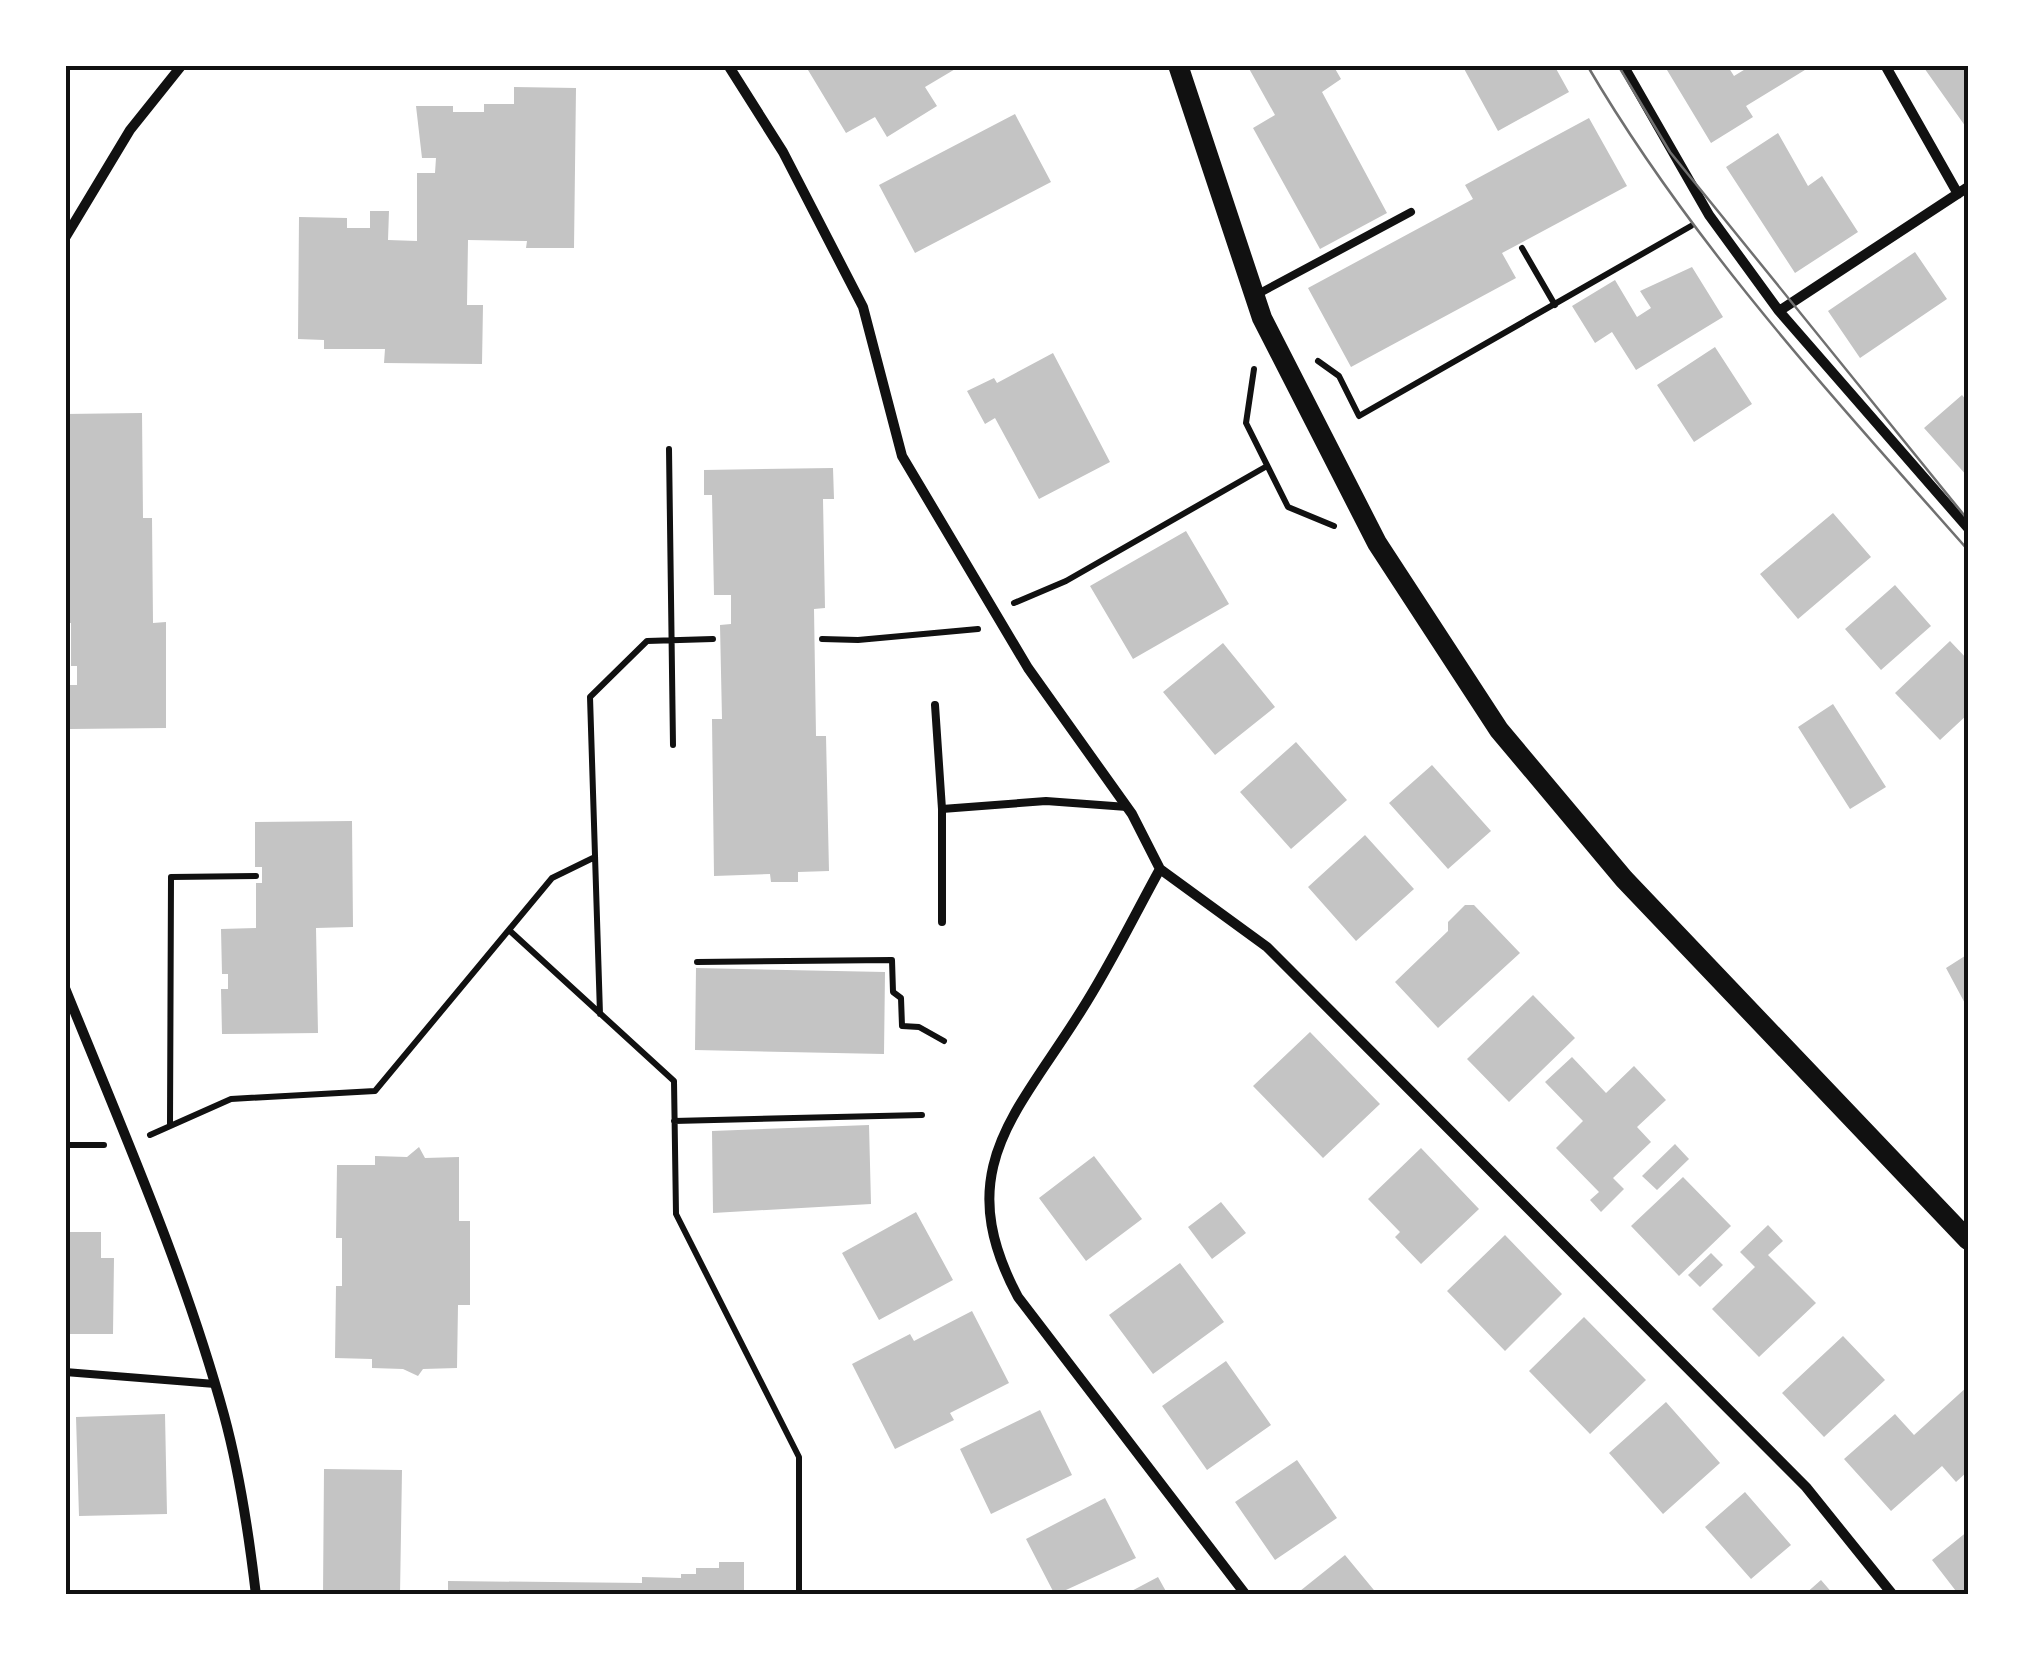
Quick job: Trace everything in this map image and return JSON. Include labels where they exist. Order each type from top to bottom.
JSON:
[{"type":"main road","points":[[1178,65],[1254,296],[1377,544],[1499,730],[1624,879],[1968,1240]]},
{"type":"street","points":[[65,238],[130,130],[182,65]]},
{"type":"street","points":[[728,65],[783,152],[863,307],[902,456],[1028,668],[1126,807],[1160,869],[1267,948],[1806,1487],[1893,1595]]},
{"type":"street","points":[[1623,65],[1709,215],[1779,312],[1968,528]]},
{"type":"street","points":[[1779,312],[1963,190],[1885,65]]},
{"type":"street","points":[[1160,869],[1082,1010],[1022,1096],[999,1144],[989,1186],[989,1226],[998,1258],[1018,1296],[1246,1595]]},
{"type":"street","points":[[65,988],[128,1145],[215,1384],[242,1494],[256,1595]]},
{"type":"lane","points":[[1254,296],[1411,212]]},
{"type":"lane","points":[[935,705],[942,809],[942,922]]},
{"type":"lane","points":[[942,809],[1046,801],[1126,807]]},
{"type":"lane","points":[[65,1372],[215,1384]]},
{"type":"path","points":[[1339,376],[1359,416],[1709,215]]},
{"type":"path","points":[[1522,248],[1555,305]]},
{"type":"path","points":[[1246,423],[1288,507]]},
{"type":"path","points":[[669,450],[672,745]]},
{"type":"path","points":[[822,639],[967,632],[988,626],[994,612],[1066,581],[1267,466]]},
{"type":"path","points":[[600,1014],[590,697],[648,641],[713,639]]},
{"type":"path","points":[[65,1146],[128,1145],[232,1099],[375,1091],[552,878],[595,857]]},
{"type":"path","points":[[170,1126],[171,877],[256,876]]},
{"type":"path","points":[[509,930],[674,1081],[676,1214],[799,1457],[799,1595]]},
{"type":"path","points":[[697,962],[892,960],[893,992],[901,998],[902,1026],[919,1027],[944,1041]]},
{"type":"path","points":[[674,1120],[922,1115]]},
{"type":"building","points":[[805,65],[962,65],[925,87],[937,106],[887,137],[875,117],[846,133]]},
{"type":"building","points":[[1247,65],[1333,65],[1341,79],[1322,92],[1387,213],[1320,249],[1253,128],[1275,115]]},
{"type":"building","points":[[1462,65],[1554,65],[1569,92],[1498,131]]},
{"type":"building","points":[[1664,65],[1727,65],[1734,76],[1752,65],[1813,65],[1746,106],[1753,117],[1711,143]]},
{"type":"building","points":[[1922,65],[1968,65],[1968,130]]},
{"type":"building","points":[[514,87],[576,88],[574,248],[526,248],[527,241],[468,240],[467,305],[483,305],[482,364],[384,363],[385,349],[324,349],[324,340],[298,339],[299,217],[347,218],[347,228],[370,228],[370,211],[389,211],[388,240],[417,241],[417,173],[435,173],[436,158],[422,158],[416,106],[453,106],[453,112],[484,112],[484,104],[514,104]]},
{"type":"building","points":[[1015,114],[1051,182],[915,253],[879,185]]},
{"type":"building","points":[[1589,118],[1627,186],[1502,253],[1516,278],[1351,367],[1308,288],[1473,199],[1465,185]]},
{"type":"building","points":[[1778,133],[1808,186],[1822,176],[1858,232],[1795,273],[1726,167]]},
{"type":"building","points":[[1915,252],[1947,299],[1860,358],[1828,311]]},
{"type":"building","points":[[1692,267],[1723,317],[1636,370],[1612,332],[1595,343],[1572,306],[1615,280],[1637,317],[1651,308],[1640,291]]},
{"type":"building","points":[[1715,347],[1752,404],[1694,442],[1657,385]]},
{"type":"building","points":[[1053,353],[1110,462],[1039,499],[995,418],[985,424],[967,391],[994,378],[997,383]]},
{"type":"building","points":[[1962,395],[1968,402],[1968,477],[1924,428]]},
{"type":"building","points":[[142,413],[143,518],[152,518],[153,623],[166,622],[166,728],[70,729],[70,685],[77,685],[77,666],[71,666],[71,623],[65,623],[65,414]]},
{"type":"building","points":[[833,468],[834,499],[823,499],[825,608],[814,609],[816,736],[826,736],[829,871],[798,872],[798,882],[771,882],[770,874],[714,876],[712,719],[722,719],[720,625],[731,624],[731,595],[714,595],[712,495],[704,495],[704,470]]},
{"type":"building","points":[[1833,513],[1871,557],[1798,619],[1760,574]]},
{"type":"building","points":[[1186,531],[1229,604],[1133,659],[1090,586]]},
{"type":"building","points":[[1895,585],[1931,626],[1881,670],[1845,629]]},
{"type":"building","points":[[1950,641],[1968,660],[1968,714],[1940,740],[1895,693]]},
{"type":"building","points":[[1223,643],[1275,707],[1215,755],[1163,692]]},
{"type":"building","points":[[1833,704],[1886,787],[1850,809],[1798,727]]},
{"type":"building","points":[[1296,742],[1347,800],[1291,849],[1240,792]]},
{"type":"building","points":[[1432,765],[1491,831],[1448,869],[1389,803]]},
{"type":"building","points":[[352,821],[353,927],[316,928],[318,1033],[222,1034],[221,989],[228,989],[228,974],[222,974],[221,929],[256,928],[256,883],[262,883],[262,867],[255,867],[255,822]]},
{"type":"building","points":[[1365,835],[1414,889],[1356,941],[1308,887]]},
{"type":"building","points":[[1465,905],[1474,905],[1520,953],[1438,1028],[1395,982],[1448,931],[1448,922]]},
{"type":"building","points":[[1968,954],[1968,1009],[1946,968]]},
{"type":"building","points":[[696,968],[885,972],[884,1054],[695,1050]]},
{"type":"building","points":[[1533,995],[1575,1038],[1509,1102],[1467,1059]]},
{"type":"building","points":[[1310,1032],[1380,1104],[1323,1158],[1253,1086]]},
{"type":"building","points":[[1572,1057],[1606,1093],[1634,1066],[1666,1100],[1637,1127],[1651,1142],[1613,1178],[1624,1189],[1601,1212],[1590,1200],[1599,1192],[1556,1148],[1583,1121],[1545,1082]]},
{"type":"building","points":[[869,1125],[871,1204],[713,1213],[712,1131]]},
{"type":"building","points":[[1675,1144],[1689,1159],[1657,1190],[1642,1176]]},
{"type":"building","points":[[419,1147],[425,1158],[459,1157],[459,1221],[470,1221],[470,1305],[458,1305],[457,1368],[423,1369],[418,1376],[403,1369],[372,1368],[372,1359],[335,1358],[336,1286],[342,1286],[342,1238],[336,1238],[337,1165],[375,1165],[375,1156],[407,1157]]},
{"type":"building","points":[[1421,1148],[1479,1209],[1421,1264],[1395,1237],[1400,1232],[1368,1199]]},
{"type":"building","points":[[1094,1156],[1142,1219],[1086,1261],[1039,1198]]},
{"type":"building","points":[[1683,1177],[1731,1226],[1679,1276],[1631,1226]]},
{"type":"building","points":[[1221,1202],[1246,1233],[1212,1259],[1188,1227]]},
{"type":"building","points":[[916,1212],[953,1280],[879,1320],[842,1253]]},
{"type":"building","points":[[1768,1225],[1783,1241],[1768,1255],[1816,1303],[1759,1357],[1712,1309],[1755,1267],[1740,1252]]},
{"type":"building","points":[[65,1232],[101,1232],[101,1258],[114,1258],[113,1334],[65,1334]]},
{"type":"building","points":[[1505,1235],[1562,1294],[1505,1351],[1447,1291]]},
{"type":"building","points":[[1711,1253],[1723,1265],[1700,1287],[1688,1275]]},
{"type":"building","points":[[1180,1263],[1224,1322],[1153,1374],[1109,1315]]},
{"type":"building","points":[[972,1311],[1009,1383],[950,1413],[954,1420],[895,1449],[852,1364],[910,1334],[914,1341]]},
{"type":"building","points":[[1584,1317],[1646,1380],[1590,1434],[1529,1371]]},
{"type":"building","points":[[1843,1336],[1885,1380],[1824,1437],[1782,1393]]},
{"type":"building","points":[[1226,1361],[1271,1425],[1207,1470],[1162,1406]]},
{"type":"building","points":[[1968,1386],[1968,1471],[1956,1482],[1942,1466],[1891,1511],[1844,1459],[1895,1414],[1914,1435]]},
{"type":"building","points":[[1666,1402],[1720,1463],[1663,1514],[1609,1453]]},
{"type":"building","points":[[1040,1410],[1072,1475],[991,1514],[960,1449]]},
{"type":"building","points":[[165,1414],[167,1514],[79,1516],[76,1417]]},
{"type":"building","points":[[1297,1460],[1337,1518],[1275,1560],[1235,1502]]},
{"type":"building","points":[[324,1469],[402,1470],[400,1595],[323,1595]]},
{"type":"building","points":[[1745,1492],[1791,1545],[1751,1579],[1705,1527]]},
{"type":"building","points":[[1105,1498],[1136,1558],[1055,1595],[1026,1539]]},
{"type":"building","points":[[1968,1531],[1968,1595],[1959,1595],[1932,1560]]},
{"type":"building","points":[[1345,1555],[1378,1595],[1295,1595]]},
{"type":"building","points":[[719,1562],[744,1562],[744,1595],[448,1595],[448,1581],[642,1583],[642,1577],[681,1578],[681,1574],[696,1574],[696,1568],[719,1568]]},
{"type":"building","points":[[1158,1577],[1168,1595],[1124,1595]]},
{"type":"building","points":[[1821,1580],[1834,1595],[1804,1595]]},
{"type":"tram line","points":[[1587,65],[1628,131],[1717,256],[1815,376],[1968,550]]},
{"type":"tram line","points":[[1618,65],[1670,152],[1968,520]]}]
